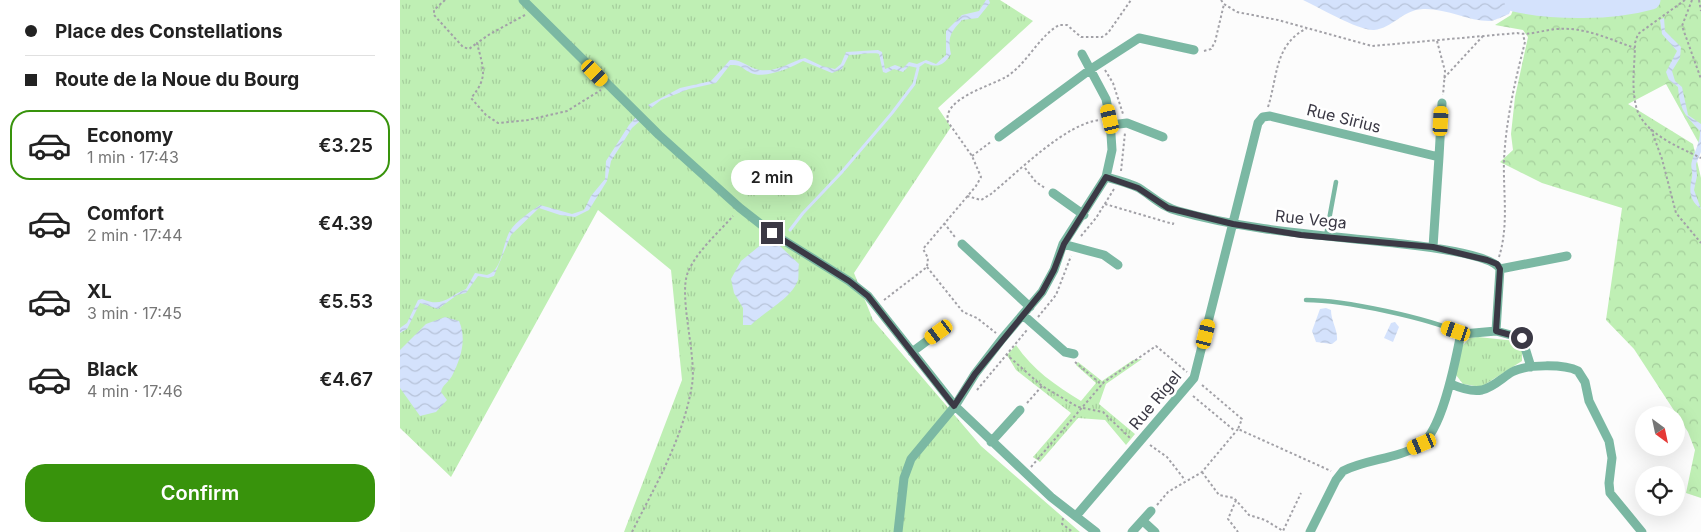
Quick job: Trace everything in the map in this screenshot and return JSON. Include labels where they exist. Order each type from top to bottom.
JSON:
[{"type":"street","points":[[523,0],[607,85],[740,208],[772,233],[849,281],[877,306],[954,406],[1025,474],[1096,532]]},
{"type":"street","points":[[998,137],[1091,69],[1139,38],[1194,50]]},
{"type":"street","points":[[898,532],[904,478],[911,459],[954,406],[1002,338],[1042,292],[1054,270],[1064,244],[1084,215],[1106,177],[1112,150],[1111,122],[1106,99],[1082,54]]},
{"type":"street","points":[[1433,247],[1442,103]]},
{"type":"street","points":[[1233,224],[1258,123],[1266,116]]},
{"type":"street","name":"Rue Sirius","points":[[1266,116],[1439,157]]},
{"type":"street","points":[[1111,122],[1127,123],[1163,137]]},
{"type":"street","name":"Rue Vega","points":[[1106,177],[1138,188],[1176,211],[1233,224],[1326,237],[1433,247],[1499,267]]},
{"type":"street","points":[[1053,193],[1084,215]]},
{"type":"street","name":"Rue Rigel","points":[[1076,516],[1194,378],[1233,224]]},
{"type":"street","points":[[962,244],[1030,307]]},
{"type":"street","points":[[1064,244],[1104,255],[1118,265]]},
{"type":"street","points":[[1496,331],[1499,267],[1566,256]]},
{"type":"street","points":[[1022,315],[1065,352],[1074,354]]},
{"type":"street","points":[[1310,532],[1343,471],[1422,444],[1433,429],[1451,384],[1460,338],[1463,334],[1496,331],[1522,338],[1531,367]]},
{"type":"street","points":[[912,352],[939,332]]},
{"type":"street","points":[[1451,384],[1466,390],[1481,390],[1494,385],[1515,370],[1531,367],[1574,369],[1582,376],[1589,400],[1609,441],[1612,458],[1609,483],[1610,493],[1642,532]]},
{"type":"street","points":[[991,442],[1020,410]]},
{"type":"street","points":[[1132,532],[1151,511]]},
{"type":"street","points":[[1143,521],[1155,532]]},
{"type":"lane","points":[[1326,237],[1336,182]]},
{"type":"lane","points":[[1306,300],[1367,308],[1444,327],[1463,334]]},
{"type":"path","points":[[445,0],[434,10],[434,15],[463,47],[470,49],[490,34],[533,10]]},
{"type":"path","points":[[1131,0],[1106,35],[1097,38],[1081,37],[1067,25],[1059,25],[1011,73],[963,98],[949,109],[946,116],[951,128],[972,156],[981,177],[923,249],[928,258],[927,267],[963,312],[977,318],[1002,338],[1004,352],[1042,386],[1084,408],[1103,412],[1140,441],[1167,457],[1186,481]]},
{"type":"path","points":[[1222,0],[1224,4],[1237,12],[1307,28],[1372,46],[1483,35],[1517,33],[1523,35],[1560,29],[1579,30],[1635,48]]},
{"type":"path","points":[[1684,0],[1638,34],[1635,48],[1636,105],[1638,112],[1659,136],[1701,158]]},
{"type":"path","points":[[1692,0],[1682,26],[1701,79]]},
{"type":"path","points":[[1699,0],[1701,11]]},
{"type":"path","points":[[1194,50],[1206,51],[1212,49],[1224,4]]},
{"type":"path","points":[[1266,116],[1284,49],[1290,39],[1307,28]]},
{"type":"path","points":[[1444,78],[1483,35]]},
{"type":"path","points":[[1499,267],[1505,227],[1505,143],[1511,97],[1525,42],[1523,35]]},
{"type":"path","points":[[1437,41],[1444,62],[1442,103]]},
{"type":"path","points":[[477,44],[484,73],[481,86],[471,98],[486,115],[498,123],[528,120],[567,111],[607,85]]},
{"type":"path","points":[[967,196],[981,200],[991,194],[1066,135],[1090,121],[1111,122]]},
{"type":"path","points":[[1650,127],[1662,160],[1676,212],[1701,243]]},
{"type":"path","points":[[972,156],[998,137]]},
{"type":"path","points":[[1025,167],[1036,182],[1053,193]]},
{"type":"path","points":[[1105,204],[1173,224],[1176,211]]},
{"type":"path","points":[[632,532],[664,472],[687,408],[693,382],[686,292],[687,274],[694,261],[740,208]]},
{"type":"path","points":[[944,223],[962,244]]},
{"type":"path","points":[[877,306],[927,267]]},
{"type":"path","points":[[1025,474],[1102,385],[1156,346],[1242,418],[1237,430],[1202,472],[1168,492],[1151,511]]},
{"type":"path","points":[[1074,354],[1074,361],[1102,385]]},
{"type":"path","points":[[1020,410],[1042,386]]},
{"type":"path","points":[[1185,389],[1237,430],[1339,476]]},
{"type":"path","points":[[1202,472],[1219,495],[1236,500],[1249,515],[1284,532],[1301,493]]},
{"type":"path","points":[[1236,500],[1228,519],[1238,532]]},
{"type":"path","points":[[1068,510],[1061,520],[1062,524],[1073,532]]},
{"type":"green space","points":[[400,0],[1000,0],[1033,21],[938,108],[951,127],[854,273],[873,320],[981,446],[1080,532],[624,532],[682,380],[671,270],[598,210],[451,477],[400,428]]},
{"type":"green space","points":[[1517,0],[1701,0],[1701,147],[1666,84],[1628,104],[1693,144],[1701,178],[1701,498],[1686,493],[1695,450],[1685,427],[1685,406],[1671,406],[1634,349],[1606,320],[1622,208],[1542,183],[1500,162],[1513,150],[1511,134],[1515,97],[1528,37],[1523,30],[1495,25],[1511,15]]},
{"type":"green space","points":[[1478,337],[1516,341],[1522,348],[1522,361],[1481,387],[1463,384],[1456,375],[1462,346],[1470,338]]},
{"type":"green space","points":[[1016,345],[1045,376],[1081,401],[1096,383],[1076,365],[1078,362],[1102,381],[1133,360],[1142,359],[1106,384],[1099,404],[1135,434],[1126,445],[1105,420],[1078,418],[1040,462],[1033,457],[1071,413],[1016,370],[1007,355]]},
{"type":"water","points":[[986,0],[989,0],[990,3],[978,18],[962,20],[955,28],[949,43],[951,54],[937,66],[925,63],[918,68],[909,66],[903,72],[894,69],[886,73],[883,72],[879,54],[873,53],[849,55],[842,69],[832,73],[803,61],[792,67],[763,75],[751,73],[740,66],[730,65],[716,83],[689,89],[661,100],[651,108],[648,105],[680,88],[711,81],[730,60],[738,61],[760,70],[773,70],[805,58],[822,66],[835,69],[841,64],[846,52],[878,50],[882,52],[885,69],[895,65],[903,68],[909,62],[917,64],[926,60],[936,64],[946,55],[946,31],[962,15],[979,11]]},
{"type":"water","points":[[1303,0],[1514,0],[1514,2],[1509,14],[1491,21],[1483,21],[1432,9],[1423,9],[1409,12],[1387,26],[1374,30],[1349,23]]},
{"type":"water","points":[[1664,18],[1665,31],[1681,47],[1680,58],[1672,71],[1675,81],[1682,87],[1688,115],[1701,124],[1701,152],[1696,164],[1697,176],[1694,190],[1701,209],[1692,199],[1690,191],[1691,163],[1700,131],[1684,111],[1678,87],[1669,80],[1666,72],[1677,51],[1662,34],[1660,20]]},
{"type":"water","points":[[637,116],[641,120],[632,128],[611,161],[607,181],[589,210],[575,217],[560,215],[539,208],[511,235],[494,276],[488,278],[478,276],[466,293],[457,295],[438,309],[420,303],[407,329],[400,333],[400,328],[407,323],[418,300],[440,302],[466,289],[475,273],[487,275],[492,272],[499,262],[510,231],[540,205],[572,214],[584,210],[591,196],[605,179],[606,161]]},
{"type":"water","points":[[768,239],[781,247],[799,264],[798,280],[790,293],[777,304],[751,325],[743,325],[743,308],[734,293],[731,279],[741,261]]},
{"type":"water","points":[[1326,308],[1331,310],[1336,333],[1337,340],[1332,344],[1316,342],[1312,331],[1320,309]]},
{"type":"water","points":[[445,317],[459,321],[463,335],[462,348],[452,376],[441,392],[447,400],[436,412],[420,416],[400,388],[400,350],[426,324]]},
{"type":"water","points":[[1395,322],[1399,327],[1393,342],[1384,338],[1391,323]]},
{"type":"waterway","points":[[1514,2],[1547,7],[1601,8],[1636,4],[1651,0]]},
{"type":"waterway","points":[[790,230],[892,113],[914,84],[918,68]]},
{"type":"route","points":[[772,233],[849,281],[868,296],[954,406],[1002,338],[1042,292],[1072,229],[1084,215],[1106,177],[1138,188],[1168,208],[1176,211],[1233,224],[1301,235],[1358,238],[1433,247],[1487,260],[1497,264],[1500,269],[1496,331],[1522,338]]}]
